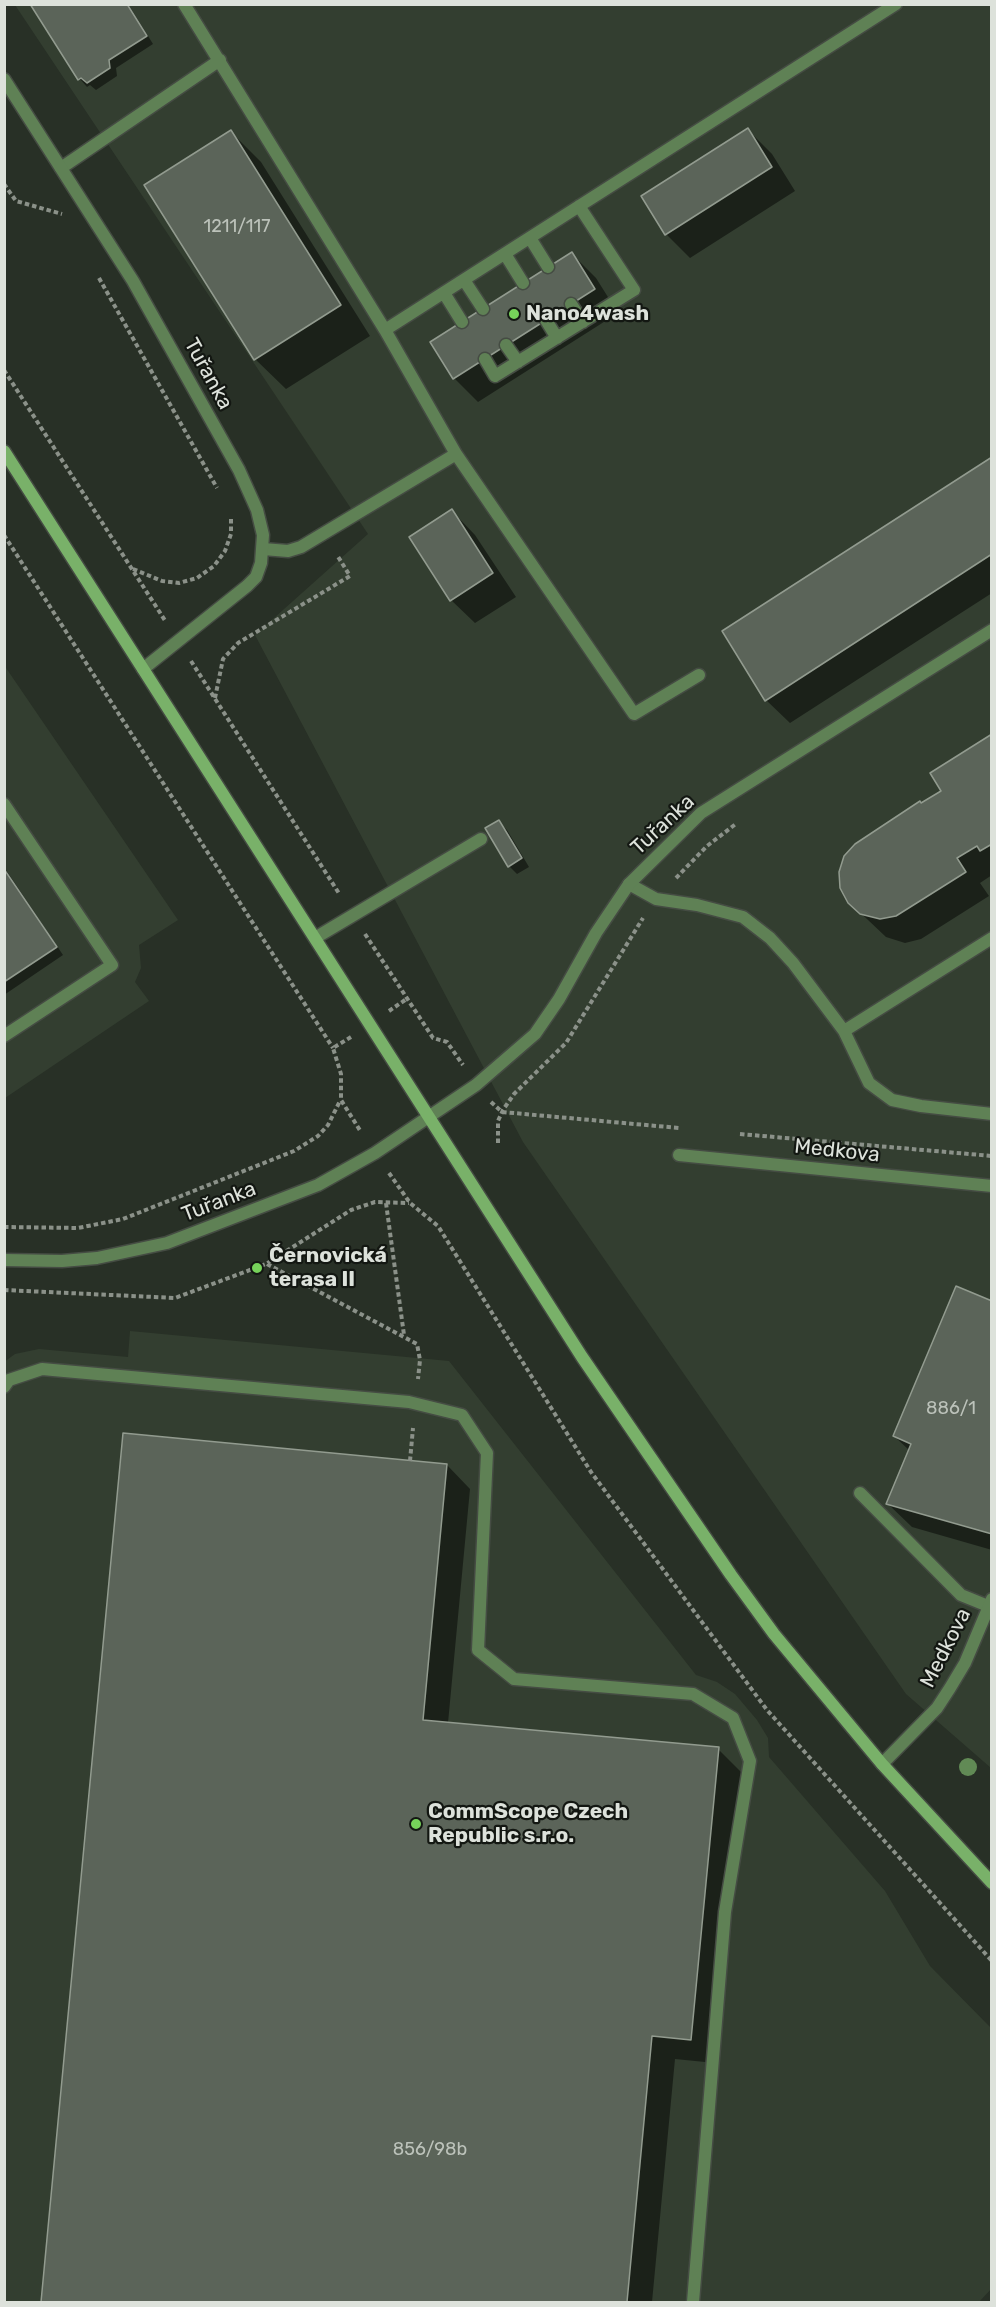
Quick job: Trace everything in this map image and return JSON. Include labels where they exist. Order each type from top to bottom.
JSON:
[{"type":"street","points":[[184,4],[385,330],[456,454],[634,714],[699,675]]},
{"type":"street","points":[[385,330],[896,4]]},
{"type":"street","points":[[61,168],[220,60]]},
{"type":"street","name":"Tuřanka","points":[[4,80],[133,280],[239,470],[257,510],[263,535],[256,577],[248,586],[143,669]]},
{"type":"street","points":[[485,359],[495,376],[634,290],[579,206]]},
{"type":"street","points":[[530,238],[548,267]]},
{"type":"street","points":[[505,254],[523,283]]},
{"type":"street","points":[[464,280],[483,309]]},
{"type":"street","points":[[444,293],[462,322]]},
{"type":"street","points":[[571,304],[583,322]]},
{"type":"street","points":[[546,320],[557,338]]},
{"type":"street","points":[[506,345],[518,362]]},
{"type":"street","points":[[4,451],[428,1119],[582,1357],[731,1575],[774,1634],[882,1764],[992,1883]]},
{"type":"street","points":[[262,549],[288,552],[456,454]]},
{"type":"street","name":"Tuřanka","points":[[4,1260],[62,1261],[97,1258],[166,1243],[318,1185],[375,1153],[476,1085],[535,1034],[559,999],[596,933],[629,884],[701,813],[992,630]]},
{"type":"street","points":[[4,804],[112,965],[4,1036]]},
{"type":"street","points":[[315,938],[481,839]]},
{"type":"street","points":[[629,884],[656,899],[696,905],[743,917],[770,938],[793,963],[844,1031],[869,1083],[892,1100],[992,1114]]},
{"type":"street","points":[[844,1031],[992,938]]},
{"type":"street","name":"Medkova","points":[[679,1155],[992,1186]]},
{"type":"street","points":[[4,1387],[9,1380],[42,1369],[409,1402],[462,1415],[487,1453],[478,1650],[514,1679],[693,1694],[733,1718],[750,1761],[725,1912],[693,2302]]},
{"type":"street","points":[[860,1493],[961,1595],[990,1603]]},
{"type":"street","name":"Medkova","points":[[882,1764],[937,1708],[965,1663],[990,1603]]},
{"type":"path","points":[[4,184],[16,201],[63,215]]},
{"type":"path","points":[[98,277],[221,494]]},
{"type":"path","points":[[4,370],[433,1038],[447,1042],[476,1085],[502,1112],[681,1128]]},
{"type":"path","points":[[132,569],[162,581],[179,583],[197,578],[214,566],[225,551],[231,534],[230,512]]},
{"type":"path","points":[[215,699],[218,676],[224,659],[238,643],[350,576],[324,533]]},
{"type":"path","points":[[4,535],[333,1047],[341,1074],[341,1100],[328,1125],[318,1136],[294,1151],[123,1218],[78,1228],[4,1227]]},
{"type":"path","points":[[498,1143],[498,1121],[502,1112],[514,1094],[566,1043],[625,943],[656,899],[707,846],[738,821]]},
{"type":"path","points":[[333,1047],[370,1025],[408,998]]},
{"type":"path","points":[[341,1100],[410,1203],[438,1226],[591,1472],[767,1710],[992,1961]]},
{"type":"path","points":[[729,1132],[992,1156]]},
{"type":"path","points":[[4,1290],[175,1298],[266,1264],[351,1210],[375,1202],[410,1203]]},
{"type":"path","points":[[386,1202],[404,1336]]},
{"type":"path","points":[[266,1264],[417,1344],[420,1360]]},
{"type":"shaded area","points":[[15,5],[991,5],[991,1768],[906,1694],[523,1142],[255,635],[368,534]]},
{"type":"shaded area","points":[[4,665],[178,920],[139,945],[141,968],[135,982],[149,1001],[5,1098]]},
{"type":"shaded area","name":"CommScope Czech Republic s.r.o.","points":[[130,1331],[449,1361],[696,1675],[717,1682],[735,1694],[757,1720],[768,1738],[769,1757],[885,1891],[930,1966],[991,2028],[992,2288],[979,2302],[5,2302],[4,1362],[15,1354],[39,1349],[128,1357]]},
{"type":"building","points":[[30,4],[127,4],[147,36],[109,60],[110,68],[87,83],[81,78],[78,80]]},
{"type":"building","points":[[748,128],[772,167],[665,235],[641,196]]},
{"type":"building","points":[[231,130],[341,305],[254,360],[144,185]]},
{"type":"building","name":"Nano4wash","points":[[572,252],[595,289],[453,379],[430,342]]},
{"type":"building","points":[[992,457],[992,554],[765,701],[722,631]]},
{"type":"building","points":[[452,509],[493,573],[450,601],[409,537]]},
{"type":"building","points":[[992,734],[992,844],[980,851],[977,846],[957,858],[966,872],[896,916],[880,919],[860,914],[848,903],[840,888],[839,872],[844,856],[855,844],[920,801],[921,803],[941,791],[930,773]]},
{"type":"building","points":[[499,820],[522,858],[508,867],[485,828]]},
{"type":"building","points":[[4,869],[57,947],[4,982]]},
{"type":"building","points":[[956,1286],[992,1301],[992,1534],[886,1504],[911,1444],[893,1436]]},
{"type":"building","points":[[123,1433],[447,1464],[423,1720],[719,1747],[691,2040],[652,2036],[627,2302],[41,2302]]},
{"type":"place","name":"Nano4wash","points":[[514,314]]},
{"type":"place","name":"Černovická terasa II","points":[[257,1268]]},
{"type":"place","name":"CommScope Czech Republic s.r.o.","points":[[416,1824]]}]
